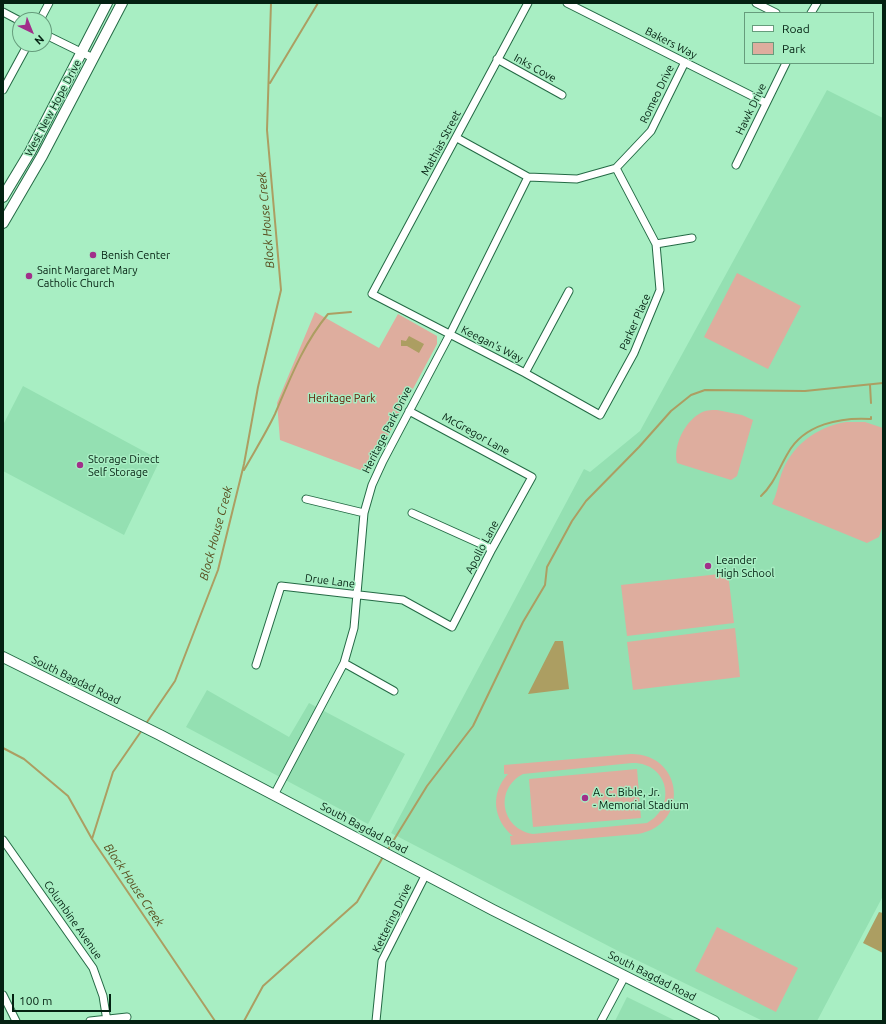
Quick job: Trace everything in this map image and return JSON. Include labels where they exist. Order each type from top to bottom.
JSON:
[{"type":"main road","name":"West New Hope Drive","points":[[3,196],[30,152],[107,3]]},
{"type":"main road","name":"West New Hope Drive","points":[[3,223],[42,156],[122,3]]},
{"type":"main road","name":"South Bagdad Road","points":[[3,657],[160,735],[394,858],[714,1021]]},
{"type":"street","points":[[44,12],[49,3]]},
{"type":"street","name":"Mathias Street","points":[[372,294],[457,138],[497,59],[528,3]]},
{"type":"street","name":"Bakers Way","points":[[567,3],[766,103]]},
{"type":"street","points":[[756,3],[774,12]]},
{"type":"street","points":[[812,12],[817,3]]},
{"type":"street","points":[[3,12],[12,17]]},
{"type":"street","points":[[52,38],[93,58]]},
{"type":"street","points":[[3,90],[24,52]]},
{"type":"street","name":"Inks Cove","points":[[497,59],[562,95]]},
{"type":"street","name":"Romeo Drive","points":[[616,168],[651,131],[685,62]]},
{"type":"street","name":"Hawk Drive","points":[[736,165],[786,64]]},
{"type":"street","points":[[457,138],[528,177],[577,179],[616,168]]},
{"type":"street","name":"Parker Place","points":[[600,415],[634,353],[660,290],[656,244],[616,168]]},
{"type":"street","name":"Heritage Park Drive","points":[[274,795],[344,664],[354,628],[364,513],[372,485],[409,410],[450,334],[528,177]]},
{"type":"street","points":[[656,244],[692,238]]},
{"type":"street","points":[[524,372],[569,291]]},
{"type":"street","name":"Keegan's Way","points":[[372,294],[524,372],[600,415]]},
{"type":"street","name":"McGregor Lane","points":[[409,410],[532,477]]},
{"type":"street","name":"Apollo Lane","points":[[452,627],[532,477]]},
{"type":"street","points":[[306,500],[364,513]]},
{"type":"street","points":[[412,513],[492,550]]},
{"type":"street","name":"Drue Lane","points":[[256,665],[281,586],[403,600],[452,627]]},
{"type":"street","points":[[344,664],[394,691]]},
{"type":"street","name":"Columbine Avenue","points":[[3,840],[93,968],[104,996],[107,1020]]},
{"type":"street","name":"Kettering Drive","points":[[376,1021],[382,961],[426,874]]},
{"type":"street","points":[[601,1021],[626,976]]},
{"type":"street","points":[[3,995],[16,1021]]},
{"type":"street","points":[[90,1021],[127,1018]]},
{"type":"shaded area","name":"Leander High School","points":[[827,90],[883,118],[883,896],[817,1021],[763,1021],[620,952],[391,833],[584,469],[590,472],[640,431]]},
{"type":"shaded area","points":[[409,336],[424,344],[419,353],[407,346],[401,346],[401,340],[406,341]]},
{"type":"shaded area","name":"Storage Direct Self Storage","points":[[23,386],[160,460],[124,535],[3,471],[3,425]]},
{"type":"shaded area","points":[[555,641],[563,641],[569,689],[528,694]]},
{"type":"shaded area","points":[[207,690],[289,737],[309,703],[405,754],[368,824],[186,727]]},
{"type":"shaded area","points":[[879,912],[883,913],[883,953],[863,943]]},
{"type":"shaded area","points":[[627,997],[676,1021],[615,1021]]},
{"type":"green space","points":[[737,273],[801,306],[768,369],[704,337]]},
{"type":"green space","name":"Heritage Park","points":[[315,312],[379,348],[398,314],[437,336],[437,344],[368,473],[280,440],[277,403]]},
{"type":"green space","points":[[710,410],[742,415],[753,420],[737,476],[731,480],[677,463],[676,456],[678,442],[684,429],[701,413]]},
{"type":"green space","points":[[846,422],[865,422],[883,428],[883,525],[879,537],[867,543],[772,504],[785,465],[798,447],[815,433],[825,428]]},
{"type":"green space","points":[[728,573],[734,623],[627,636],[621,585]]},
{"type":"green space","points":[[735,628],[740,677],[633,690],[627,642]]},
{"type":"green space","name":"A. C. Bible, Jr. - Memorial Stadium","points":[[631,754],[649,757],[662,765],[670,777],[674,791],[673,805],[666,818],[655,828],[638,834],[511,845],[510,836],[513,836],[506,830],[501,822],[496,806],[498,789],[508,774],[504,774],[504,765]],"holes":[[[632,763],[644,765],[654,770],[661,777],[665,786],[663,806],[657,816],[647,823],[533,834],[522,831],[514,825],[508,817],[505,808],[505,798],[508,789],[514,781],[523,774]]]},
{"type":"green space","name":"A. C. Bible, Jr. - Memorial Stadium","points":[[637,769],[641,818],[533,827],[529,779]]},
{"type":"green space","points":[[717,927],[798,968],[776,1012],[695,971]]},
{"type":"waterway","name":"Block House Creek","points":[[145,725],[175,681],[218,570],[244,464],[258,387],[281,290],[267,130],[271,3]]},
{"type":"waterway","name":"Block House Creek","points":[[270,83],[318,3]]},
{"type":"waterway","points":[[244,470],[275,414],[304,350],[319,325],[328,314],[351,312]]},
{"type":"waterway","points":[[387,851],[427,786],[473,726],[523,622],[545,585],[547,567],[572,521],[586,501],[639,447],[671,411],[691,395],[705,390],[805,391],[883,383]]},
{"type":"waterway","points":[[870,385],[871,403]]},
{"type":"waterway","points":[[761,496],[773,481],[795,443],[804,435],[824,424],[848,419],[871,419],[871,417]]},
{"type":"waterway","name":"Block House Creek","points":[[142,730],[113,772],[92,839],[215,1021]]},
{"type":"waterway","points":[[3,748],[24,759],[68,796],[92,839]]},
{"type":"waterway","points":[[244,1021],[263,986],[357,902],[383,857]]},
{"type":"place","name":"Benish Center","points":[[93,255]]},
{"type":"place","name":"Saint Margaret Mary Catholic Church","points":[[29,276]]},
{"type":"place","name":"Storage Direct Self Storage","points":[[80,465]]},
{"type":"place","name":"Leander High School","points":[[708,566]]},
{"type":"place","name":"A. C. Bible, Jr. - Memorial Stadium","points":[[585,798]]}]
